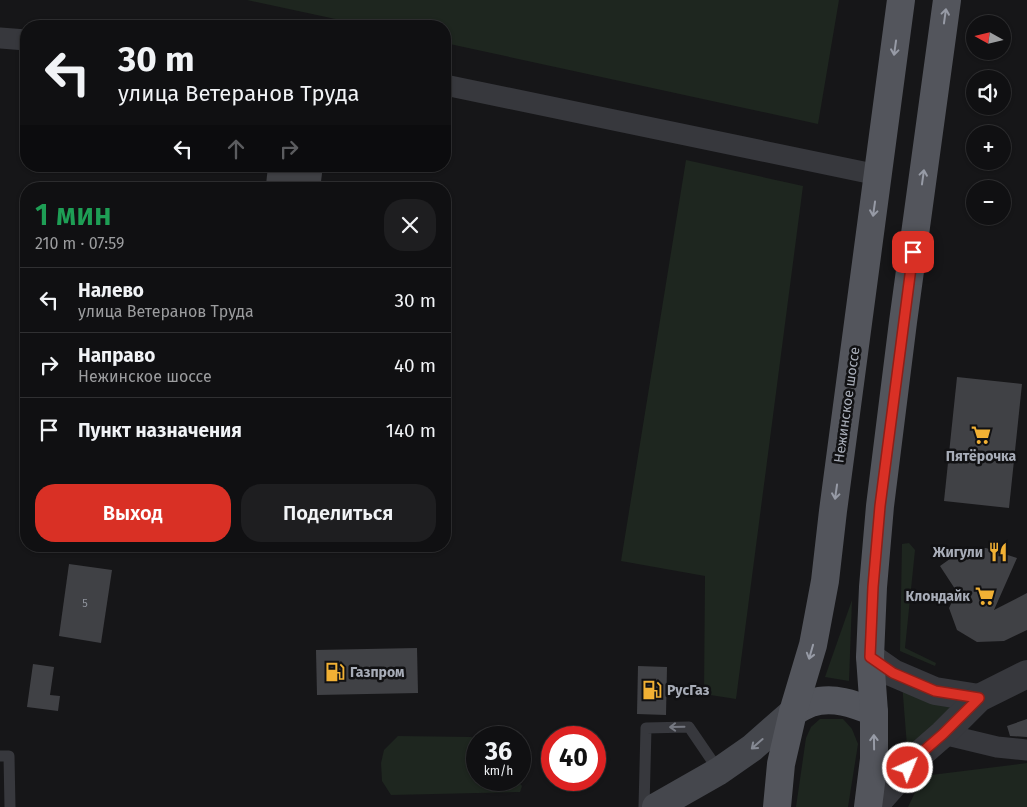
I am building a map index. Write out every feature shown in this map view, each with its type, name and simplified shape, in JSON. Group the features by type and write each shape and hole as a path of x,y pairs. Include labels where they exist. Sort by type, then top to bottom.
{"main road":[{"name":"Нежинское шоссе","path":"777,807 781,764 793,712 813,646 825,581 901,0"},
{"path":"868,807 874,759 874,712 870,657 873,587 880,506 947,0"},
{"path":"656,807 719,772 752,748 793,712 812,703 832,701 853,703 874,712"}],"street":[{"path":"0,38 20,40"},
{"path":"451,86 878,175"},
{"path":"870,657 893,673 935,691 979,698"},
{"path":"873,807 920,754 979,698 1027,674"},
{"path":"943,734 997,747 1027,750"}],"lane":[{"path":"644,807 646,728 690,727 719,772"},
{"path":"0,756 8,756 10,807"}],"shaded area":[{"path":"247,0 839,0 818,124 451,44 451,20 340,20"},
{"path":"686,160 803,186 736,699 704,694 705,576 621,561"},
{"path":"909,543 915,550 905,648 936,663 935,666 900,651 902,544"},
{"path":"852,600 849,681 825,677"},
{"path":"902,683 960,707 907,746"},
{"path":"820,719 843,719 852,729 858,744 848,807 796,807 806,738 811,727"},
{"path":"398,736 466,737 466,791 520,791 391,795 382,781 381,763 384,750"},
{"path":"1027,763 1027,807 908,807 923,776"}],"building":[{"path":"267,172 322,172 321,182 266,182"},
{"path":"957,377 1022,384 1009,508 944,501"},
{"name":"Клондайк","path":"986,548 1017,558 994,610 1027,593 1027,630 1004,641 977,642 957,630 949,608 957,592 940,566 961,551"},
{"path":"69,564 112,570 101,643 59,636"},
{"path":"417,648 418,693 317,695 316,650"},
{"path":"33,664 54,667 50,695 60,696 58,711 27,707"},
{"name":"РусГаз","path":"638,666 667,667 666,715 637,714"},
{"path":"1027,719 1027,737 1010,736 1007,726"}],"place":[{"name":"Пятёрочка","path":"981,435"},
{"name":"Жигули","path":"998,552"},
{"name":"Клондайк","path":"985,596"},
{"name":"Газпром","path":"335,672"},
{"name":"РусГаз","path":"652,690"}],"route":[{"path":"908,768 920,754 979,698 935,691 893,673 870,657 873,587 880,506 913,252"}]}
